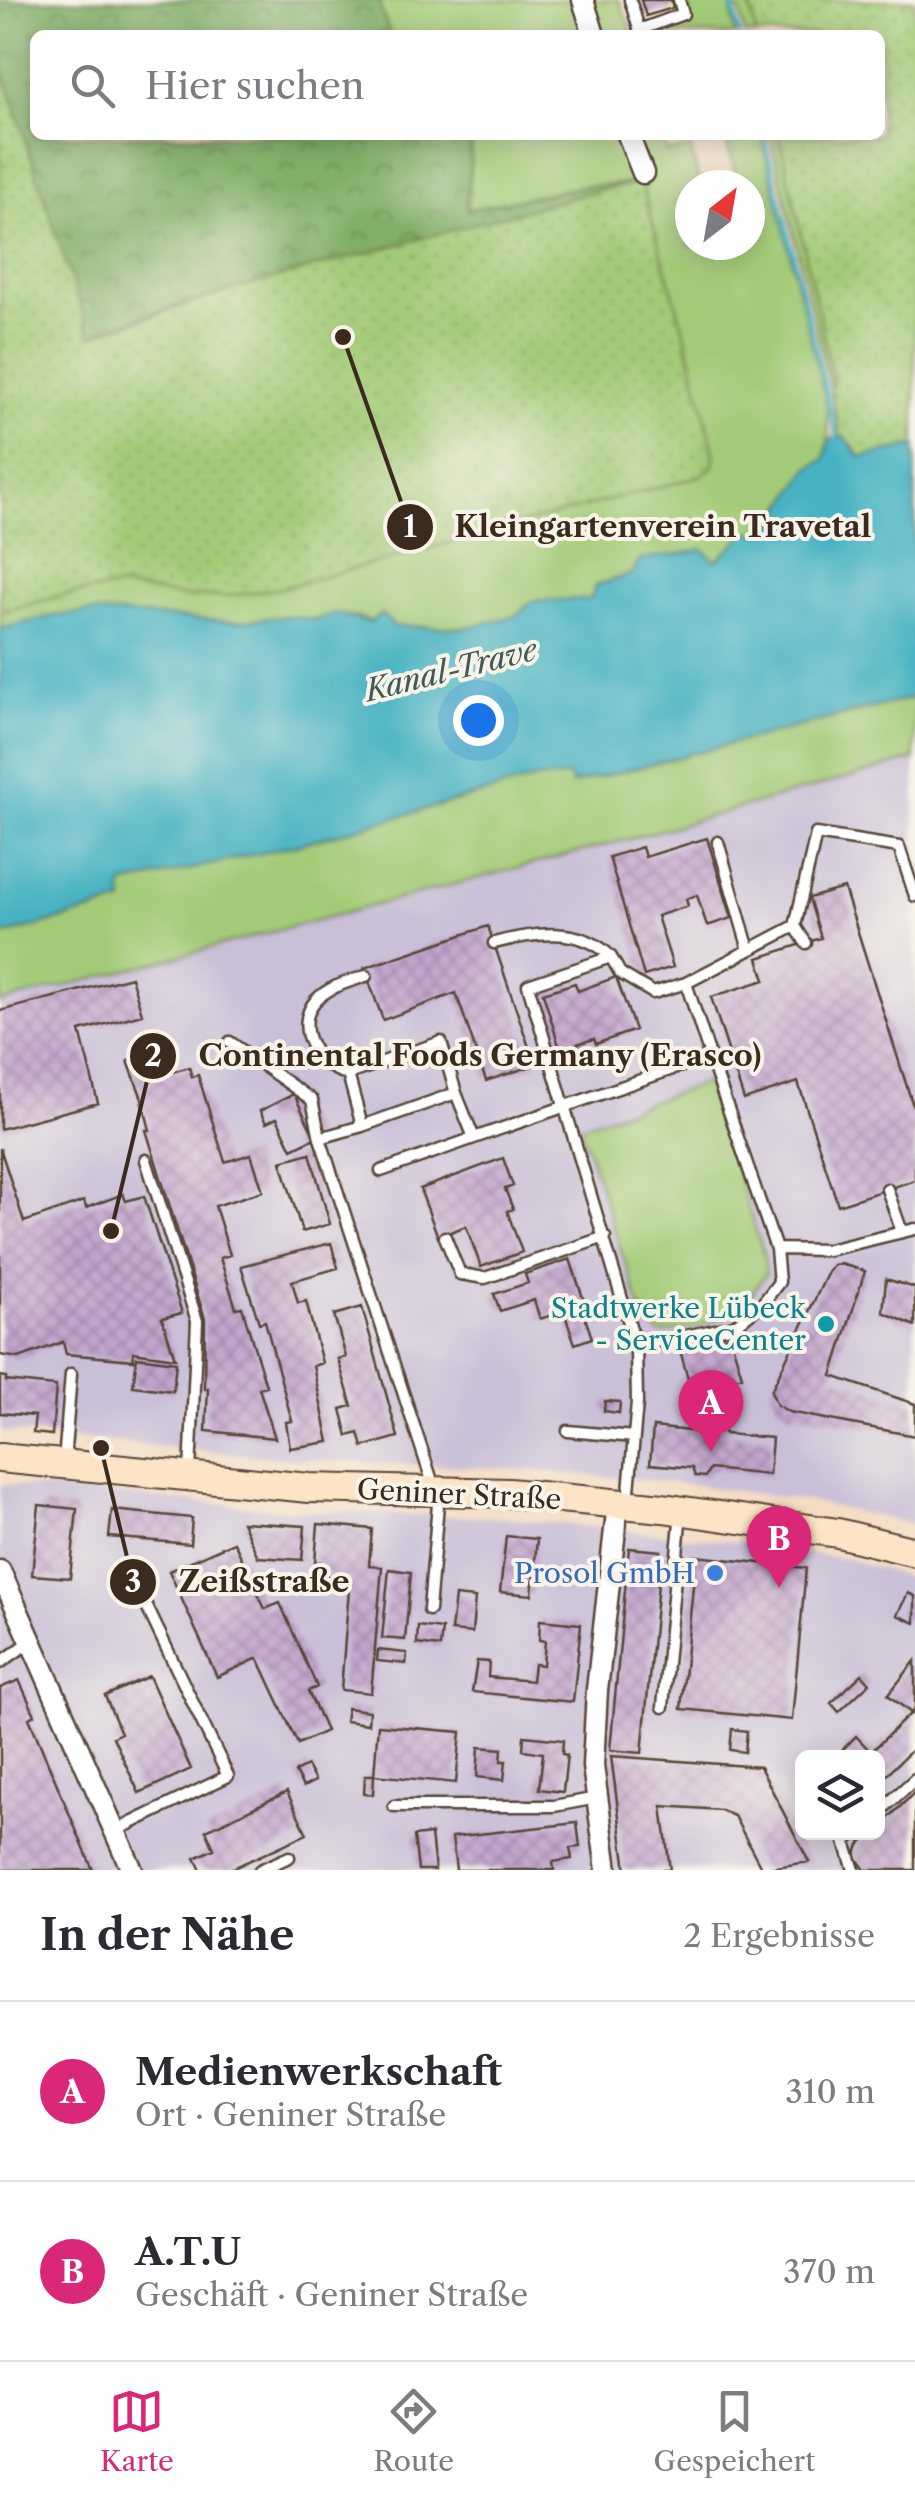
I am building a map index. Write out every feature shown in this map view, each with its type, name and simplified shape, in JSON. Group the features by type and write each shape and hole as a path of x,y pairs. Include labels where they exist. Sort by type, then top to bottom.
{"main road":[{"name":"Geniner Straße","path":"0,1458 310,1488 508,1493 623,1504 838,1532 915,1552"}],"street":[{"path":"584,0 593,30"},
{"path":"630,140 643,173"},
{"path":"607,1870 592,1766 597,1690 623,1504"},
{"path":"0,1572 7,1602 31,1641 132,1870"}],"lane":[{"path":"630,0 639,30"},
{"path":"645,30 683,14 680,0"},
{"path":"806,942 796,926 816,834 899,848 915,896"},
{"path":"718,842 748,950"},
{"path":"494,944 527,935 582,938 602,946 620,973 653,993 686,983 796,926"},
{"path":"612,957 528,985 636,1346 634,1437 623,1504"},
{"path":"366,976 330,988 312,1004 306,1026 315,1054 335,1072 348,1074 441,1042 474,1138"},
{"path":"636,1346 734,1326 763,1303 778,1282 776,1249 686,983"},
{"path":"230,1042 312,1100 320,1138 437,1491 429,1610"},
{"path":"382,1171 710,1056"},
{"path":"348,1074 362,1126"},
{"path":"320,1138 456,1093"},
{"path":"146,1160 196,1320 190,1474"},
{"path":"887,1189 902,1232"},
{"path":"776,1249 828,1250 915,1229"},
{"path":"444,1237 460,1274 485,1278 604,1237"},
{"path":"64,1464 71,1374"},
{"path":"568,1431 634,1437"},
{"path":"663,1706 681,1510"},
{"path":"115,1830 228,1776 146,1605"},
{"path":"0,1663 31,1641"},
{"path":"885,1807 915,1779"},
{"path":"394,1806 554,1806 597,1798"},
{"path":"847,1840 854,1870"},
{"path":"260,1870 290,1857"}],"shaded area":[{"path":"915,759 915,1525 813,1502 687,1484 516,1469 289,1459 0,1431 0,1003 633,838"},
{"path":"0,1484 285,1510 506,1518 750,1543 851,1560 915,1579 915,1870 0,1870"}],"green space":[{"path":"0,0 381,0 388,30 30,30 30,140 472,140 467,210 579,187 641,183 596,191 232,290 90,336 0,63"},
{"path":"381,0 619,0 632,30 388,30"},
{"path":"687,0 749,0 755,30 745,30 739,10 731,12 735,30 655,30 659,25 689,16"},
{"path":"749,0 915,0 915,446 860,457 846,438 841,438 830,386 834,384 780,140 885,140 885,30 755,30"},
{"path":"0,63 90,336 232,290 596,191 641,183 686,338 714,452 713,466 700,476 281,588 188,597 120,587 68,594 0,612"},
{"path":"472,140 663,140 667,152 691,148 696,170 675,170 675,260 765,260 765,170 734,170 726,140 762,140 827,407 829,440 825,459 809,468 766,533 748,533 716,561 702,549 595,586 592,599 533,601 516,616 464,628 394,626 335,613 316,620 288,616 236,622 53,616 0,629 0,612 68,594 120,587 188,597 230,596 281,588 700,476 714,452 641,183 579,187 467,210"},
{"path":"771,140 780,140 835,385 830,386"},
{"path":"915,697 915,759 633,838 0,1003 0,936 122,903 122,885 295,845 536,779 569,775 573,784"},
{"path":"707,1082 764,1255 766,1273 740,1311 694,1328 660,1334 645,1322 580,1126"}],"water":[{"name":"Kanal-Trave","path":"846,438 860,457 915,446 915,697 572,784 569,776 536,779 295,845 122,885 123,902 0,936 0,629 90,612 236,622 288,616 316,620 335,613 370,623 381,614 394,626 464,628 516,616 533,601 591,599 595,586 632,574 640,560 702,549 716,561 748,532 766,533 809,468 825,459 829,440"}],"building":[{"path":"641,0 671,0 673,8 646,16"},
{"path":"707,838 732,918 707,926 697,895 686,899 688,906 657,916 673,967 644,976 609,857 642,847 645,857"},
{"path":"844,888 915,1112 915,1180 838,1205 798,1082 744,1100 711,997 765,980 758,958 821,938 809,898"},
{"path":"488,926 535,1065 486,1081 456,993 383,1020 364,968"},
{"path":"131,977 142,1014 80,1031 98,1103 0,1129 0,1011"},
{"path":"616,977 635,1030 596,1044 594,1039 560,1049 543,993 575,983 578,991"},
{"path":"161,1051 169,1073 189,1067 192,1077 198,1075 225,1162 251,1154 263,1191 215,1206 230,1255 220,1258 236,1308 242,1307 266,1386 259,1388 275,1438 206,1431 205,1319 128,1061"},
{"path":"294,1094 315,1138 292,1149 277,1118 266,1123 260,1111"},
{"path":"0,1148 24,1222 84,1201 86,1208 123,1194 126,1201 144,1196 182,1313 162,1318 175,1358 133,1352 134,1360 66,1354 63,1342 19,1358 0,1355"},
{"path":"310,1153 330,1224 302,1232 281,1161"},
{"path":"503,1158 513,1186 505,1189 513,1209 507,1211 522,1252 481,1267 466,1226 438,1237 420,1189"},
{"path":"331,1243 338,1268 292,1281 298,1303 306,1301 322,1363 313,1366 329,1442 290,1448 286,1422 292,1421 265,1321 259,1323 241,1266"},
{"path":"570,1259 585,1304 540,1319 534,1300 500,1311 494,1294 528,1283 525,1274"},
{"name":"Stadtwerke Lübeck - ServiceCenter","path":"833,1265 865,1271 832,1376 915,1404 915,1436 789,1412 777,1405 771,1391 828,1272"},
{"name":"Stadtwerke Lübeck - ServiceCenter","path":"886,1279 915,1288 915,1326 883,1312"},
{"path":"362,1307 398,1437 363,1447 359,1433 348,1436 341,1409 352,1406 338,1359 346,1357 334,1315"},
{"path":"582,1309 592,1338 575,1344 565,1315"},
{"path":"730,1336 742,1376 691,1390 680,1350"},
{"path":"137,1357 176,1362 173,1391 133,1386"},
{"path":"0,1376 6,1377 6,1381 56,1386 52,1435 33,1433 35,1416 0,1413"},
{"path":"605,1401 620,1402 619,1413 604,1411"},
{"path":"713,1426 722,1427 725,1434 772,1438 769,1475 710,1469 705,1477 695,1476 692,1468 650,1464 653,1427 707,1433"},
{"path":"39,1505 77,1509 70,1578 32,1575"},
{"path":"112,1510 192,1518 190,1544 109,1537"},
{"path":"242,1522 305,1526 302,1560 258,1557"},
{"path":"318,1524 372,1529 369,1566 382,1567 371,1693 341,1690 349,1589 324,1572 321,1562 315,1562"},
{"path":"506,1536 537,1539 532,1595 500,1592"},
{"path":"234,1542 265,1609 280,1603 317,1687 308,1691 326,1731 298,1744 258,1658 217,1677 169,1571"},
{"path":"629,1548 661,1551 642,1753 610,1750"},
{"path":"696,1556 806,1568 792,1720 681,1709"},
{"path":"389,1569 411,1572 405,1640 382,1638"},
{"path":"908,1593 915,1596 915,1623 897,1615"},
{"path":"455,1596 475,1598 472,1633 451,1631"},
{"path":"540,1620 581,1624 573,1702 472,1692 477,1661 489,1662 488,1677 532,1681 534,1664 543,1665 545,1641 539,1640"},
{"path":"418,1626 442,1629 440,1647 417,1644"},
{"path":"378,1650 407,1653 406,1664 377,1661"},
{"path":"915,1661 915,1708 911,1713 888,1695"},
{"path":"862,1674 870,1683 839,1712 831,1703"},
{"path":"149,1676 191,1769 139,1793 113,1737 121,1733 105,1696"},
{"path":"19,1680 35,1715 29,1718 93,1870 0,1870 0,1688"},
{"path":"347,1708 369,1711 368,1724 345,1721"},
{"path":"911,1713 915,1717 915,1747 885,1776 885,1750 873,1750"},
{"path":"378,1725 461,1732 456,1783 374,1775"},
{"path":"732,1729 747,1731 745,1752 730,1750"},
{"path":"524,1736 563,1740 562,1754 567,1755 563,1792 539,1789 543,1753 523,1750"},
{"path":"856,1736 869,1750 842,1750"},
{"path":"479,1747 502,1749 501,1761 506,1761 504,1780 477,1777"},
{"path":"611,1756 760,1767 809,1862 762,1869 734,1816 721,1810 662,1806 670,1870 626,1870"},
{"path":"307,1766 315,1781 303,1787 295,1772"},
{"path":"365,1775 374,1775 373,1794 364,1794"},
{"path":"287,1792 307,1834 229,1870 201,1870 195,1858 214,1849 206,1830"},
{"path":"915,1792 915,1870 865,1870 855,1856 864,1840 885,1840 885,1821"},
{"path":"577,1823 580,1847 570,1848 572,1859 553,1862 554,1870 456,1870 452,1837"},
{"path":"431,1834 435,1870 418,1870 414,1836"}],"waterway":[{"path":"731,0 739,30"},
{"path":"765,140 837,437"}],"place":[{"name":"Kleingartenverein Travetal","path":"343,337"},
{"name":"Continental Foods Germany (Erasco)","path":"111,1231"},
{"name":"Stadtwerke Lübeck - ServiceCenter","path":"826,1324"},
{"name":"Zeißstraße","path":"101,1448"},
{"name":"Medienwerkschaft","path":"711,1452"},
{"name":"Prosol GmbH","path":"715,1573"},
{"name":"A.T.U","path":"779,1588"}]}
